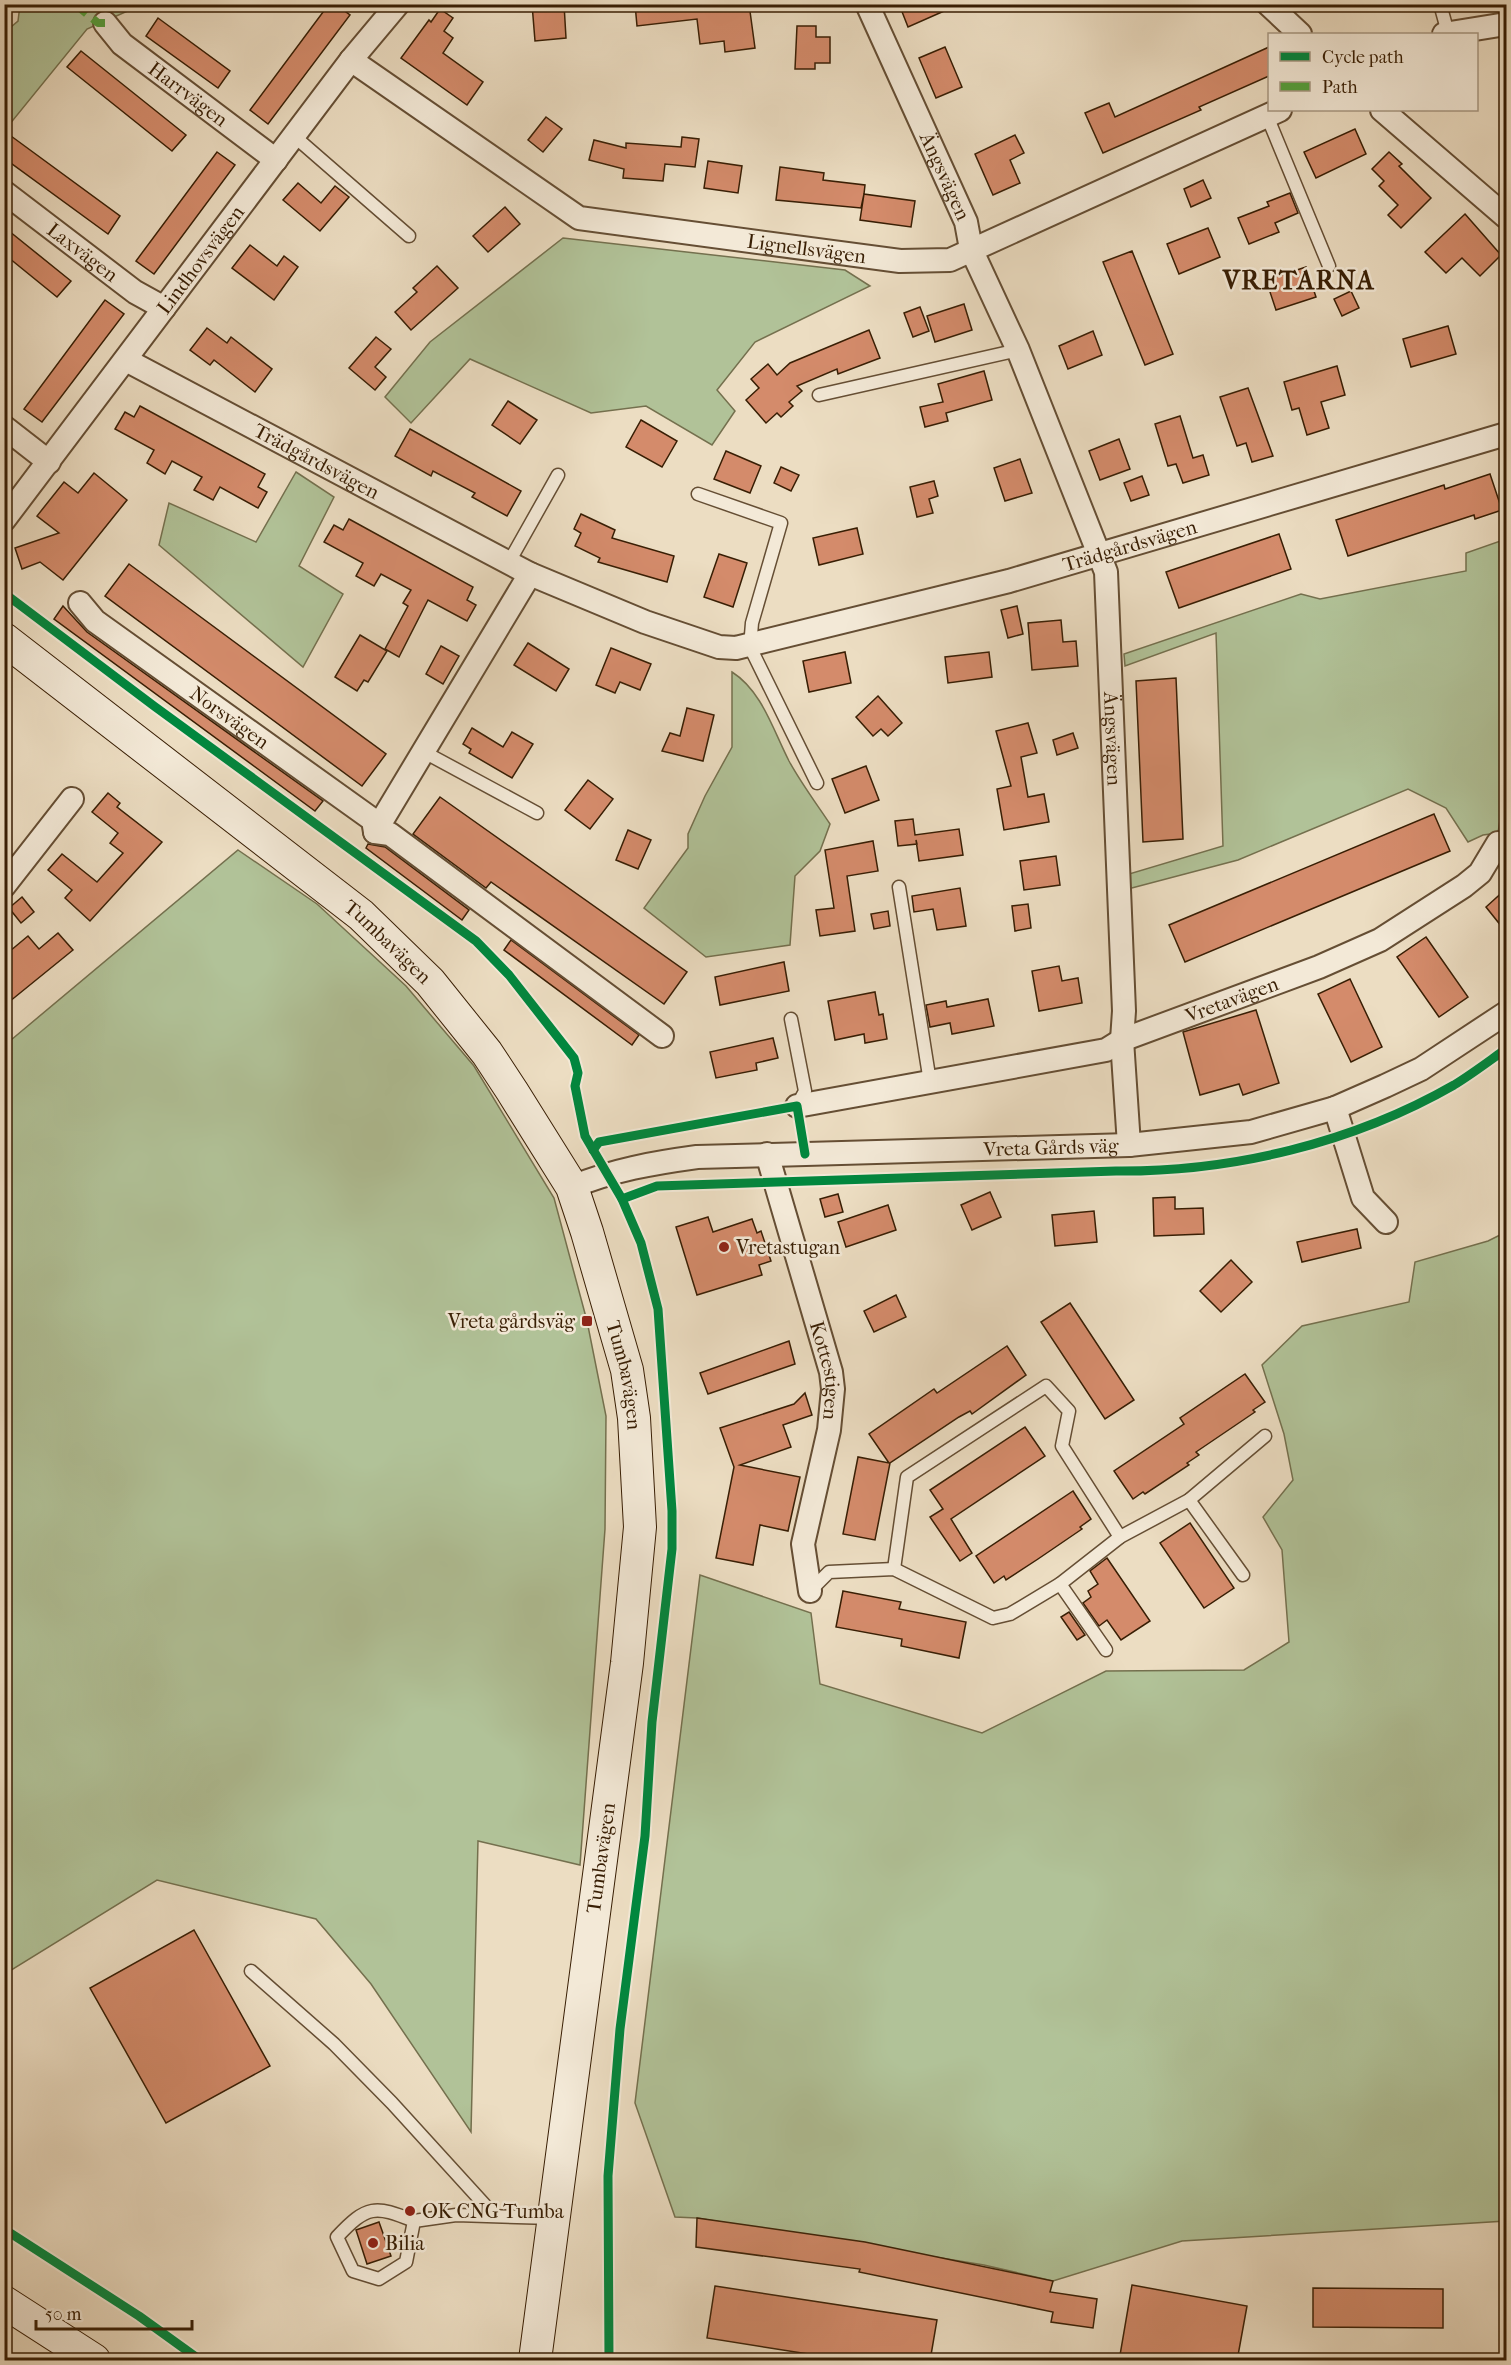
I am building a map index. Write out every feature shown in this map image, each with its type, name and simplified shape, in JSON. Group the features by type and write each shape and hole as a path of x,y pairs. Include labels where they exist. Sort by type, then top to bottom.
{"main road":[{"name":"Tumbavägen","path":"4,639 361,915 430,982 487,1053 572,1187 627,1370 634,1418 640,1527 627,1663 534,2361"},
{"path":"4,2302 94,2361"}],"street":[{"name":"Lindhovsvägen","path":"4,520 351,60 398,4"},
{"name":"Ängsvägen","path":"867,4 966,222 971,249 1018,350 1106,572 1124,1011 1122,1040 1129,1146"},
{"path":"1268,4 1299,33"},
{"name":"Harrvägen","path":"105,23 122,44 276,160"},
{"path":"1452,33 1506,24"},
{"name":"Lignellsvägen","path":"351,60 579,218 900,261 950,260 1274,113"},
{"path":"1383,111 1506,217"},
{"name":"Laxvägen","path":"4,192 135,292 164,308"},
{"name":"Trädgårdsvägen","path":"126,360 530,574 612,610 720,647 750,647 1101,555 1506,434"},
{"path":"4,426 49,462"},
{"path":"530,574 375,832 390,834 662,1036"},
{"name":"Norsvägen","path":"80,603 95,621 373,820 375,832"},
{"path":"4,886 72,799"},
{"name":"Vretavägen","path":"797,1106 1106,1050 1122,1040 1319,967 1380,940 1464,886 1480,873 1498,843"},
{"name":"Vreta Gårds väg","path":"572,1187 605,1173 646,1163 696,1157 1129,1146 1251,1132 1335,1108 1421,1069 1506,1013"},
{"path":"1335,1108 1363,1198 1386,1222"},
{"name":"Kottestigen","path":"767,1154 831,1372 833,1389 829,1430 803,1544 810,1591"}],"lane":[{"path":"1440,4 1446,33"},
{"path":"1274,113 1329,266"},
{"path":"294,136 409,236"},
{"path":"819,395 1018,350"},
{"path":"509,562 558,475"},
{"path":"698,494 781,523 752,623 750,647 817,783"},
{"path":"424,752 537,813"},
{"path":"899,887 930,1082"},
{"path":"791,1018 804,1091 797,1106"},
{"path":"894,1569 907,1477 1046,1386 1069,1412 1062,1446 1120,1537"},
{"path":"810,1591 829,1572 894,1569 993,1618 1010,1614 1060,1584 1120,1537 1189,1500 1265,1436"},
{"path":"1189,1500 1243,1575"},
{"path":"1060,1584 1106,1650"},
{"path":"251,1971 334,2044 392,2103 494,2216"},
{"path":"414,2221 406,2262 379,2279 353,2271 337,2237 357,2216 383,2209 414,2221 456,2215 553,2218"}],"green space":[{"path":"20,5 141,5 87,29 5,130 5,32 18,21"},
{"path":"563,238 845,270 870,286 755,342 717,390 735,411 712,445 646,406 591,413 470,359 411,423 385,397 430,342"},
{"path":"296,472 334,497 299,566 343,594 303,667 159,545 169,503 256,542"},
{"path":"1506,539 1506,806 1502,807 1498,833 1483,835 1468,842 1446,808 1408,789 1238,860 1128,889 1129,874 1223,846 1216,633 1125,666 1124,654 1301,594 1320,599 1466,571 1466,553"},
{"path":"732,672 759,700 789,761 830,824 820,851 795,876 790,945 706,957 644,908 688,848 688,834 705,796 732,747"},
{"path":"238,850 317,904 406,986 474,1066 554,1198 587,1321 606,1416 605,1529 580,1865 478,1841 471,2132 371,1984 316,1919 157,1880 5,1974 5,1045"},
{"path":"1506,1232 1506,2221 1182,2241 1053,2281 984,2265 697,2218 675,2217 635,2103 700,1575 811,1613 820,1684 982,1733 1106,1671 1244,1670 1289,1642 1282,1550 1263,1517 1293,1480 1284,1434 1262,1365 1302,1326 1409,1302 1415,1262 1488,1241"}],"building":[{"path":"329,4 335,4 350,15 268,124 250,110"},
{"path":"532,4 564,4 566,38 535,41"},
{"path":"635,4 749,4 755,48 725,52 724,41 700,44 697,19 637,26"},
{"path":"899,4 960,4 908,27"},
{"path":"440,9 453,18 444,31 453,38 443,53 483,82 467,105 401,58"},
{"path":"158,18 230,71 218,88 146,36"},
{"path":"797,26 816,26 816,37 830,37 830,63 815,63 815,69 795,69"},
{"path":"945,47 962,87 936,98 919,58"},
{"path":"1268,47 1268,76 1199,107 1201,110 1103,153 1085,113 1109,103 1115,117"},
{"path":"81,51 186,135 172,151 67,67"},
{"path":"546,117 562,129 543,152 528,140"},
{"path":"1355,129 1366,154 1316,178 1304,152"},
{"path":"1015,135 1024,153 1010,160 1020,183 993,195 975,154"},
{"path":"11,136 120,216 108,234 4,158 4,146"},
{"path":"682,137 699,139 695,167 665,164 663,181 623,178 624,169 589,160 594,140 626,148 626,143 681,147"},
{"path":"217,152 235,165 154,274 136,261"},
{"path":"1389,152 1402,164 1399,166 1431,198 1401,228 1388,215 1398,205 1379,186 1384,181 1372,169"},
{"path":"708,161 742,166 738,193 704,188"},
{"path":"780,167 824,173 823,180 865,185 861,208 776,200"},
{"path":"1203,180 1211,198 1191,207 1184,189"},
{"path":"298,183 321,203 335,186 349,197 320,231 283,200"},
{"path":"1290,193 1298,213 1275,223 1279,232 1249,244 1238,218 1269,206 1267,202"},
{"path":"864,194 915,201 911,227 860,220"},
{"path":"505,207 520,224 488,252 473,236"},
{"path":"1465,214 1501,255 1480,276 1462,258 1446,273 1425,252"},
{"path":"4,227 71,281 57,297 4,254"},
{"path":"1208,228 1220,257 1179,274 1167,244"},
{"path":"250,245 277,266 284,256 298,267 274,300 232,268"},
{"path":"1132,251 1173,354 1145,365 1103,262"},
{"path":"437,266 458,288 411,330 395,312 417,292 413,288"},
{"path":"1306,267 1316,297 1276,310 1266,280"},
{"path":"1351,291 1359,308 1342,316 1334,299"},
{"path":"105,300 124,314 42,422 24,409"},
{"path":"964,304 972,330 935,342 927,316"},
{"path":"920,307 929,331 913,337 904,313"},
{"path":"1448,326 1456,354 1411,367 1403,339"},
{"path":"207,328 227,343 231,337 272,369 255,392 214,360 210,365 190,350"},
{"path":"869,330 880,358 838,374 837,369 797,386 802,391 789,402 793,406 781,417 777,413 766,423 746,400 759,388 751,379 768,364 777,375 790,363"},
{"path":"1093,331 1102,355 1068,369 1059,346"},
{"path":"376,337 391,349 375,367 386,377 375,390 349,368"},
{"path":"1337,366 1345,395 1321,402 1329,428 1307,435 1299,408 1292,410 1284,382"},
{"path":"984,371 992,400 946,413 948,421 925,427 920,407 943,402 938,384"},
{"path":"1248,388 1273,456 1252,462 1246,443 1237,446 1220,397"},
{"path":"508,401 537,420 520,444 492,425"},
{"path":"140,406 265,474 258,487 267,492 258,508 220,487 213,500 194,490 202,477 172,461 165,474 147,463 154,450 115,429 125,412 134,417"},
{"path":"1180,416 1193,458 1203,455 1209,475 1183,483 1176,464 1168,466 1155,424"},
{"path":"641,420 677,441 662,467 626,447"},
{"path":"410,429 521,491 507,516 472,497 475,493 433,471 431,476 395,456"},
{"path":"1119,439 1130,469 1100,480 1089,451"},
{"path":"726,451 761,466 750,493 714,479"},
{"path":"1020,459 1032,493 1005,501 994,468"},
{"path":"781,467 799,475 791,491 774,483"},
{"path":"94,473 127,500 63,580 40,562 22,569 15,548 59,533 37,516 64,482 78,493"},
{"path":"1490,474 1502,510 1475,519 1474,515 1348,556 1336,520 1444,485 1445,489"},
{"path":"1142,476 1149,495 1131,501 1124,483"},
{"path":"934,481 938,496 929,499 933,513 917,517 910,487"},
{"path":"581,514 615,530 612,538 674,556 667,582 598,562 600,558 575,546 581,533 574,529"},
{"path":"349,519 473,587 467,600 476,605 467,621 428,600 399,657 385,649 408,606 403,603 411,590 381,574 374,586 356,576 363,563 324,542 334,525 343,530"},
{"path":"857,528 863,554 819,565 813,538"},
{"path":"1279,534 1291,569 1179,608 1166,572"},
{"path":"719,554 747,563 733,607 704,597"},
{"path":"129,564 386,754 362,786 105,596"},
{"path":"63,606 87,632 323,801 315,811 54,619"},
{"path":"1017,606 1023,634 1008,638 1001,610"},
{"path":"1061,620 1063,642 1076,641 1078,666 1032,670 1028,623"},
{"path":"360,635 387,651 368,682 364,680 357,691 335,677"},
{"path":"528,643 569,669 556,691 514,665"},
{"path":"441,646 459,656 443,684 426,674"},
{"path":"611,648 651,664 640,690 620,682 615,693 596,685"},
{"path":"845,652 851,683 809,692 803,661"},
{"path":"989,652 992,677 948,683 945,657"},
{"path":"1176,678 1183,839 1143,842 1136,681"},
{"path":"878,696 902,723 888,736 881,729 873,736 856,717"},
{"path":"687,708 714,715 703,761 662,751 670,733 680,736"},
{"path":"1028,723 1037,753 1021,757 1028,797 1044,794 1049,822 1004,830 997,789 1011,786 996,731"},
{"path":"472,728 503,747 512,732 533,744 512,778 469,753 471,749 463,744"},
{"path":"1073,733 1078,748 1057,755 1053,740"},
{"path":"866,766 879,800 845,813 832,779"},
{"path":"588,780 613,799 590,829 565,810"},
{"path":"108,793 120,803 117,807 162,842 90,921 65,898 72,890 48,870 62,854 97,882 123,853 110,843 118,833 92,812"},
{"path":"440,797 687,972 664,1004 491,882 486,888 413,834"},
{"path":"1434,814 1450,851 1185,962 1169,925"},
{"path":"913,819 915,835 959,829 963,855 919,861 917,844 898,846 895,821"},
{"path":"628,830 651,840 638,869 616,860"},
{"path":"873,841 878,871 847,876 855,931 820,936 816,910 834,908 825,850"},
{"path":"368,844 385,847 469,910 462,920 366,848"},
{"path":"1056,856 1060,885 1024,890 1020,861"},
{"path":"960,888 966,926 937,930 933,909 914,912 912,896"},
{"path":"1506,889 1506,932 1486,907"},
{"path":"22,897 34,912 21,923 9,908"},
{"path":"1028,904 1031,928 1015,931 1012,906"},
{"path":"888,911 890,926 874,929 871,914"},
{"path":"58,933 73,950 4,1006 4,956 28,936 39,949"},
{"path":"1426,937 1468,997 1439,1017 1397,957"},
{"path":"511,940 639,1035 632,1045 504,950"},
{"path":"784,962 789,991 720,1005 715,977"},
{"path":"1059,966 1062,981 1078,978 1082,1003 1039,1011 1032,971"},
{"path":"1350,979 1382,1047 1351,1062 1318,994"},
{"path":"875,992 879,1015 883,1014 887,1039 865,1043 864,1034 835,1040 828,1001"},
{"path":"988,999 994,1026 952,1034 950,1023 930,1027 926,1005 946,1001 947,1007"},
{"path":"1256,1010 1279,1083 1243,1095 1239,1084 1200,1095 1183,1032"},
{"path":"773,1038 778,1058 756,1063 757,1070 716,1078 710,1052"},
{"path":"990,1192 1001,1217 972,1230 961,1205"},
{"path":"838,1194 843,1212 825,1217 820,1199"},
{"path":"1175,1197 1175,1209 1203,1208 1204,1234 1154,1236 1153,1198"},
{"path":"888,1205 896,1230 846,1247 838,1222"},
{"path":"1094,1211 1097,1242 1055,1246 1052,1215"},
{"name":"Vretastugan","path":"708,1217 713,1232 752,1219 757,1233 761,1231 771,1261 759,1265 762,1275 697,1295 676,1227"},
{"path":"1357,1229 1361,1248 1302,1262 1297,1242"},
{"path":"1231,1260 1252,1282 1221,1312 1200,1291"},
{"path":"896,1295 906,1317 874,1332 864,1311"},
{"path":"1070,1303 1134,1400 1105,1419 1041,1322"},
{"path":"789,1341 795,1364 708,1394 700,1373"},
{"path":"1007,1346 1026,1375 972,1414 970,1411 959,1417 890,1463 875,1540 843,1534 858,1457 889,1463 869,1434 934,1389 937,1393"},
{"path":"1245,1374 1265,1402 1253,1410 1255,1412 1196,1452 1199,1455 1187,1463 1189,1465 1145,1494 1143,1492 1133,1499 1114,1471 1184,1424 1180,1418"},
{"path":"805,1393 812,1415 783,1425 791,1447 740,1465 800,1477 788,1531 760,1525 753,1565 716,1558 734,1467 720,1428 794,1404"},
{"path":"1025,1427 1045,1456 951,1519 972,1553 960,1561 930,1517 943,1509 930,1490"},
{"path":"1073,1491 1091,1519 1080,1527 1082,1529 1038,1559 1006,1580 1004,1576 994,1583 976,1556"},
{"path":"1190,1523 1234,1588 1204,1608 1160,1543"},
{"path":"1107,1558 1150,1621 1121,1640 1107,1620 1099,1626 1083,1603 1091,1597 1088,1591 1098,1584 1090,1571"},
{"path":"843,1591 901,1602 899,1609 966,1622 959,1658 901,1646 902,1639 836,1627"},
{"path":"1069,1612 1085,1635 1077,1640 1061,1617"},
{"path":"194,1930 270,2066 166,2123 90,1988"},
{"path":"697,2218 865,2242 1053,2281 1050,2292 1097,2299 1093,2328 1051,2322 1053,2312 859,2272 860,2269 696,2247"},
{"name":"Bilia","path":"379,2222 391,2256 367,2264 356,2230"},
{"path":"1132,2285 1247,2306 1237,2361 1119,2361"},
{"path":"715,2286 937,2320 930,2361 853,2361 707,2338"},
{"path":"1313,2288 1443,2289 1443,2328 1313,2327"}],"marked path":[{"path":"75,4 98,23 105,23"}],"cycle path":[{"path":"4,593 154,706 476,941 509,975 574,1058 578,1073 575,1086 585,1136 622,1199 641,1243 658,1309 672,1511 672,1549 652,1722 645,1836 620,2029 608,2176 609,2360"},
{"path":"622,1199 657,1186 1160,1170 1247,1160 1333,1138 1375,1123 1454,1085 1506,1049"},
{"path":"593,1150 599,1142 797,1106 805,1154"},
{"path":"4,2229 139,2316 200,2360"}],"place":[{"name":"Vretastugan","path":"724,1247"},
{"name":"Vreta gårdsväg","path":"587,1321"},
{"name":"OK CNG Tumba","path":"410,2211"},
{"name":"Bilia","path":"373,2243"}],"district":[{"name":"VRETARNA","path":"1299,280"}]}
